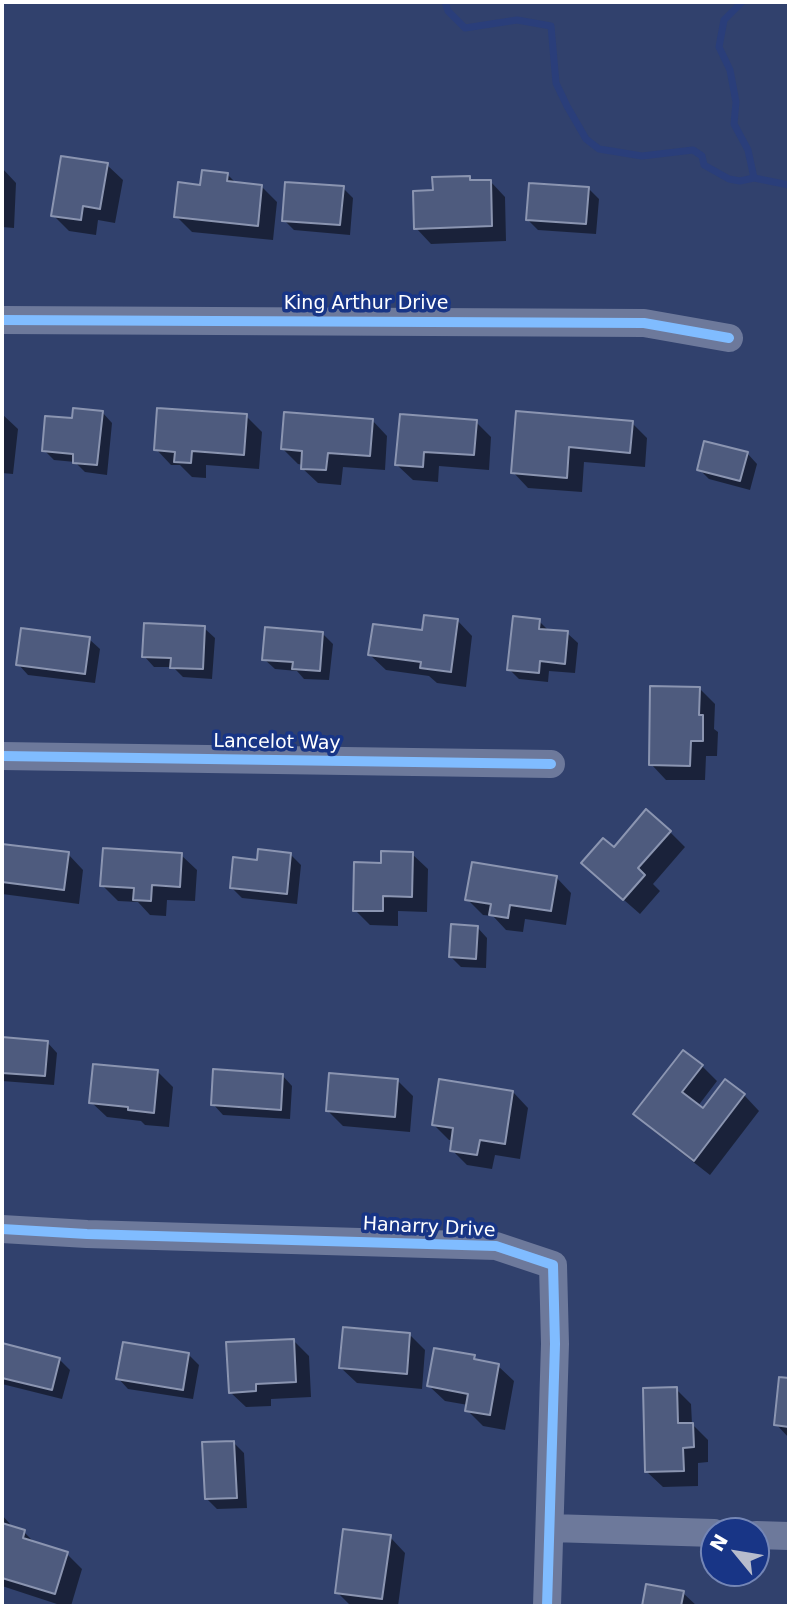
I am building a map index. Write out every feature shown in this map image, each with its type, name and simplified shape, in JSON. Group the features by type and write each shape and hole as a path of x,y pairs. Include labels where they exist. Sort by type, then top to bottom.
{"street":[{"name":"King Arthur Drive","path":"2,320 644,323 729,338"},
{"name":"Lancelot Way","path":"2,756 551,764"},
{"name":"Hanarry Drive","path":"2,1229 496,1246 553,1265 555,1344 547,1606"},
{"path":"551,1528 700,1533"},
{"path":"770,1535 789,1536"}],"building":[{"path":"61,156 108,163 100,209 83,206 81,220 51,216"},
{"path":"202,170 228,173 227,181 262,185 258,226 174,217 178,182 200,185"},
{"path":"470,176 470,180 491,180 492,226 414,229 413,191 433,190 432,177"},
{"path":"285,182 344,186 340,225 282,221"},
{"path":"529,183 589,187 586,224 526,220"},
{"path":"73,408 103,411 97,465 73,463 73,454 42,451 45,416 72,418"},
{"path":"157,408 247,414 244,455 192,451 191,463 174,462 175,452 154,450"},
{"path":"516,411 633,421 630,453 569,447 567,478 511,473"},
{"path":"284,412 373,419 370,456 328,453 326,470 301,469 302,451 281,449"},
{"path":"400,414 477,420 474,455 424,452 423,467 395,465"},
{"path":"704,441 748,452 740,481 697,470"},
{"path":"424,615 458,619 451,672 420,668 421,662 368,655 373,624 422,630"},
{"path":"513,616 540,619 539,629 568,631 565,664 540,661 539,673 507,670"},
{"path":"144,623 205,626 203,669 170,668 171,658 142,657"},
{"path":"265,627 323,632 320,671 292,669 293,662 262,660"},
{"path":"21,628 90,637 85,674 16,665"},
{"path":"650,686 700,687 699,715 703,715 703,741 691,741 690,766 649,765"},
{"path":"646,809 671,831 638,868 645,875 623,900 581,863 603,838 614,847"},
{"path":"2,844 69,852 64,890 2,882"},
{"path":"103,848 182,853 180,887 152,885 151,901 133,900 134,888 100,886"},
{"path":"258,849 291,853 287,894 230,888 233,857 257,860"},
{"path":"381,851 413,852 412,897 383,896 383,911 353,911 354,862 381,863"},
{"path":"472,862 557,876 551,911 510,905 508,918 489,915 491,904 465,900"},
{"path":"451,924 478,926 476,959 449,957"},
{"path":"2,1037 48,1041 45,1076 2,1073"},
{"path":"683,1050 703,1065 682,1092 703,1108 725,1079 745,1094 694,1161 633,1114"},
{"path":"93,1064 158,1070 154,1113 89,1103"},
{"path":"213,1069 283,1074 281,1110 211,1105"},
{"path":"329,1073 398,1079 395,1117 326,1111"},
{"path":"439,1079 513,1091 505,1144 480,1140 477,1155 450,1151 453,1128 432,1125"},
{"path":"343,1327 410,1333 407,1374 339,1368"},
{"path":"294,1339 296,1382 256,1384 256,1391 229,1393 226,1342"},
{"path":"123,1342 189,1353 183,1390 116,1379"},
{"path":"2,1343 60,1358 52,1390 2,1378"},
{"path":"434,1348 475,1355 474,1359 499,1364 490,1415 465,1411 468,1394 427,1386"},
{"path":"779,1377 789,1378 789,1427 774,1425"},
{"path":"677,1387 678,1423 693,1423 694,1447 683,1448 684,1471 645,1472 643,1388"},
{"path":"234,1441 237,1498 205,1499 202,1442"},
{"path":"2,1523 25,1530 23,1538 68,1552 55,1594 2,1578"},
{"path":"343,1529 391,1535 382,1599 335,1593"},
{"path":"646,1584 684,1591 681,1606 642,1606"}],"waterway":[{"path":"445,2 448,11 465,28 517,20 551,26 556,83 586,139 599,149 642,156 693,150 702,156 704,165 729,179 740,181 754,178 789,185"},
{"path":"742,2 724,20 719,47 730,70 736,102 734,124 748,150 754,178"}],"cycle path":[{"path":"2,320 644,323 729,338"},
{"path":"2,756 551,764"},
{"path":"2,1229 496,1246 553,1265 555,1344 547,1606"}]}
